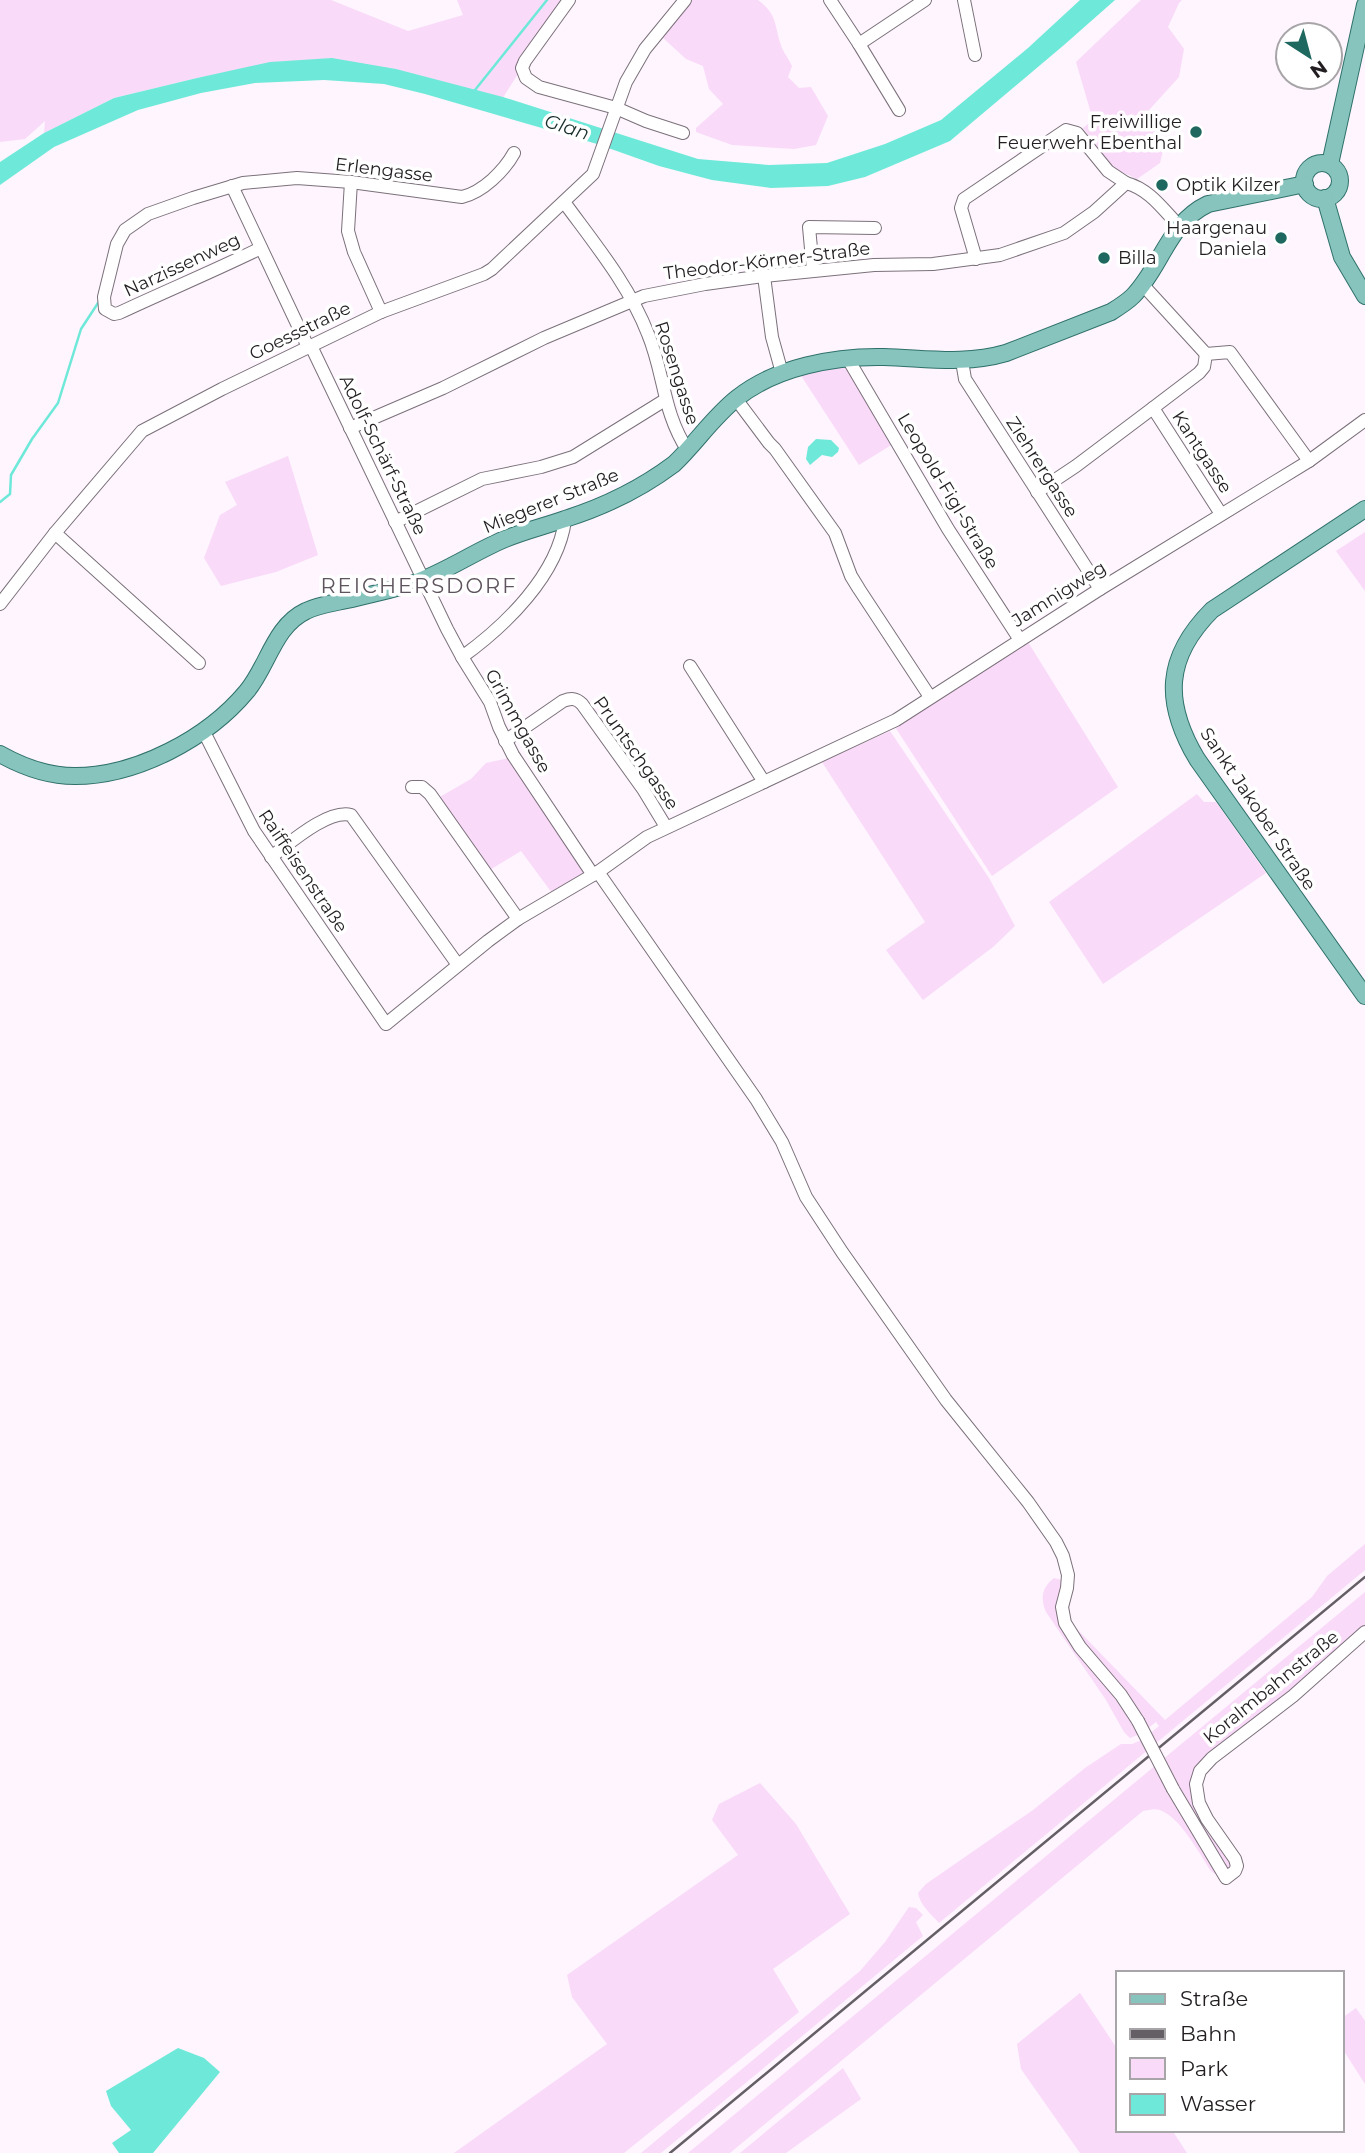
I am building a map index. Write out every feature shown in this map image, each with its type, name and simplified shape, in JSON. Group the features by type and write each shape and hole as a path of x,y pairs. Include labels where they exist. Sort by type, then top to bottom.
{"main road":[{"path":"1330,164 1365,5"},
{"path":"1315,164 1330,164 1339,175 1340,184 1336,192 1325,198 1312,195 1305,184 1308,169 1315,164"},
{"name":"Miegerer Straße","path":"0,754 24,767 41,771 62,775 91,775 145,762 164,754 203,730 247,691 286,626 300,614 318,606 424,579 498,541 565,520 610,501 674,464 720,414 759,383 807,366 848,359 881,357 962,361 1006,353 1111,312 1133,296 1179,226 1190,214 1208,204 1305,184"},
{"path":"1325,198 1342,257 1365,296"},
{"name":"Sankt Jakober Straße","path":"1365,509 1212,610 1197,625 1184,645 1173,685 1178,718 1197,759 1365,996"}],"street":[{"path":"569,0 525,61 522,68 530,82 539,87 616,107 646,121 683,133"},
{"name":"Goessstraße","path":"0,604 55,533 142,431 381,312 488,272 589,178 598,164 626,82 645,49 685,0"},
{"path":"830,0 899,110"},
{"path":"859,44 925,0"},
{"path":"964,0 975,55"},
{"path":"976,259 961,208 964,199 1066,130 1077,133 1108,171 1150,194 1179,226"},
{"name":"Erlengasse","path":"119,313 109,312 103,303 117,244 125,230 148,214 232,186 254,181 288,179 351,182 462,197 486,184 505,167 514,153"},
{"path":"351,182 347,223 350,239 381,312"},
{"name":"Theodor-Körner-Straße","path":"350,428 443,388 544,338 644,296 705,284 813,270 933,264 1000,255 1064,233 1094,212 1126,183"},
{"name":"Adolf-Schärf-Straße","path":"232,186 424,579"},
{"name":"Rosengasse","path":"564,202 632,300 650,338 672,424 688,451"},
{"path":"813,270 809,227 874,228"},
{"name":"Narzissenweg","path":"119,313 261,248"},
{"path":"764,276 772,337 782,373"},
{"path":"1142,284 1206,354 1230,352 1309,461"},
{"name":"Kantgasse","path":"1037,492 1076,466 1199,373 1204,367 1206,354"},
{"name":"Leopold-Figl-Straße","path":"848,359 948,529 1020,640"},
{"name":"Ziehrergasse","path":"962,361 965,379 1100,589"},
{"path":"736,399 835,533 851,576 930,697"},
{"path":"396,522 482,479 541,467 573,457 666,400"},
{"name":"Kantgasse","path":"1153,408 1221,514"},
{"name":"Jamnigweg","path":"386,1024 518,919 595,873 647,837 885,727 1100,589 1309,461 1365,420"},
{"path":"462,657 498,629 540,580 553,557 565,520"},
{"path":"55,533 199,663"},
{"name":"Grimmgasse","path":"424,579 462,657 490,702 505,741 761,1107 782,1142 806,1197 842,1252 946,1400 1007,1475 1056,1542 1068,1575 1062,1607 1065,1623 1080,1647 1126,1702 1138,1721 1173,1789 1226,1878"},
{"path":"690,666 764,782"},
{"name":"Pruntschgasse","path":"505,741 563,701 577,699 666,827"},
{"name":"Raiffeisenstraße","path":"203,730 248,821 386,1024"},
{"path":"412,787 422,788 430,794 518,919"},
{"path":"271,856 319,823 342,814 351,815 458,965"},
{"name":"Koralmbahnstraße","path":"1226,1878 1236,1871 1237,1863 1202,1809 1196,1789 1200,1771 1212,1758 1293,1696 1365,1632"}],"green space":[{"path":"0,0 331,0 408,31 463,15 457,0 564,0 501,101 431,84 252,67 114,98 44,133 45,121 25,139 0,142"},
{"path":"692,0 758,0 764,5 774,21 782,48 792,66 788,77 799,88 811,87 828,116 816,145 794,149 732,145 696,132 696,128 723,104 709,89 703,66 686,59 662,37"},
{"path":"1141,0 1182,0 1168,27 1184,49 1179,77 1149,110 1165,142 1160,163 1137,179 1113,168 1083,128 1093,120 1076,62"},
{"path":"847,365 893,444 859,465 800,374"},
{"path":"288,456 318,555 276,572 221,586 204,558 220,515 237,505 225,482"},
{"path":"1365,532 1365,591 1336,551"},
{"path":"1028,642 1118,787 992,876 895,727"},
{"path":"890,731 989,878 1015,926 993,947 923,1000 886,950 925,922 822,762"},
{"path":"509,758 583,868 583,876 552,893 521,851 488,871 438,798 471,779 486,763"},
{"path":"1197,794 1204,802 1216,802 1266,873 1103,984 1049,902"},
{"path":"1365,1544 1365,1570 939,1923 926,1909 918,1893 926,1884 1033,1810 1085,1768 1121,1744 1142,1740 1159,1726 1156,1722 1147,1729 1066,1622 1066,1550 1073,1570 1069,1608 1074,1626 1165,1720 1312,1597 1327,1576"},
{"path":"1054,1578 1062,1580 1060,1605 1140,1734 1130,1738 1124,1732 1106,1700 1046,1612 1043,1593"},
{"path":"1365,1592 1365,1629 1193,1780 1232,1864 1228,1870 1162,1760"},
{"path":"1156,1765 1218,1873 1211,1871 1189,1836 1175,1820 1160,1810 1143,1811 730,2153 688,2153"},
{"path":"760,1783 796,1824 850,1914 773,1969 799,2012 624,2153 454,2153 607,2044 572,1997 567,1975 738,1855 712,1820 719,1804"},
{"path":"909,1907 916,1908 923,1915 916,1922 923,1936 661,2153 641,2153 860,1971 885,1942"},
{"path":"1080,1993 1116,2047 1116,2132 1173,2132 1187,2153 1080,2153 1021,2069 1017,2044"},
{"path":"1356,2008 1365,2021 1365,2084 1344,2051 1344,2017"},
{"path":"843,2068 861,2099 786,2153 740,2153"}],"water":[{"name":"Glan","path":"1080,0 1115,0 950,141 865,177 828,186 771,188 712,180 425,94 384,84 324,80 255,83 201,93 138,110 54,147 0,185 0,162 44,133 114,98 270,62 332,58 396,69 503,97 698,159 769,165 827,163 885,144 941,120 1028,48"},
{"path":"816,439 831,440 839,448 832,457 822,455 810,465 806,459 808,447"},
{"path":"178,2048 204,2058 220,2072 153,2153 119,2153 112,2143 131,2130 111,2106 106,2091"}],"waterway":[{"path":"475,90 547,0"},
{"path":"0,502 10,494 11,475 58,403 81,329 100,300"}],"railway":[{"path":"670,2153 1365,1577"}],"place":[{"name":"Freiwillige Feuerwehr Ebenthal","path":"1196,132"},
{"name":"Optik Kilzer","path":"1162,185"},
{"name":"Haargenau Daniela","path":"1281,238"},
{"name":"Billa","path":"1104,258"}],"district":[{"name":"REICHERSDORF","path":"419,585"}]}
